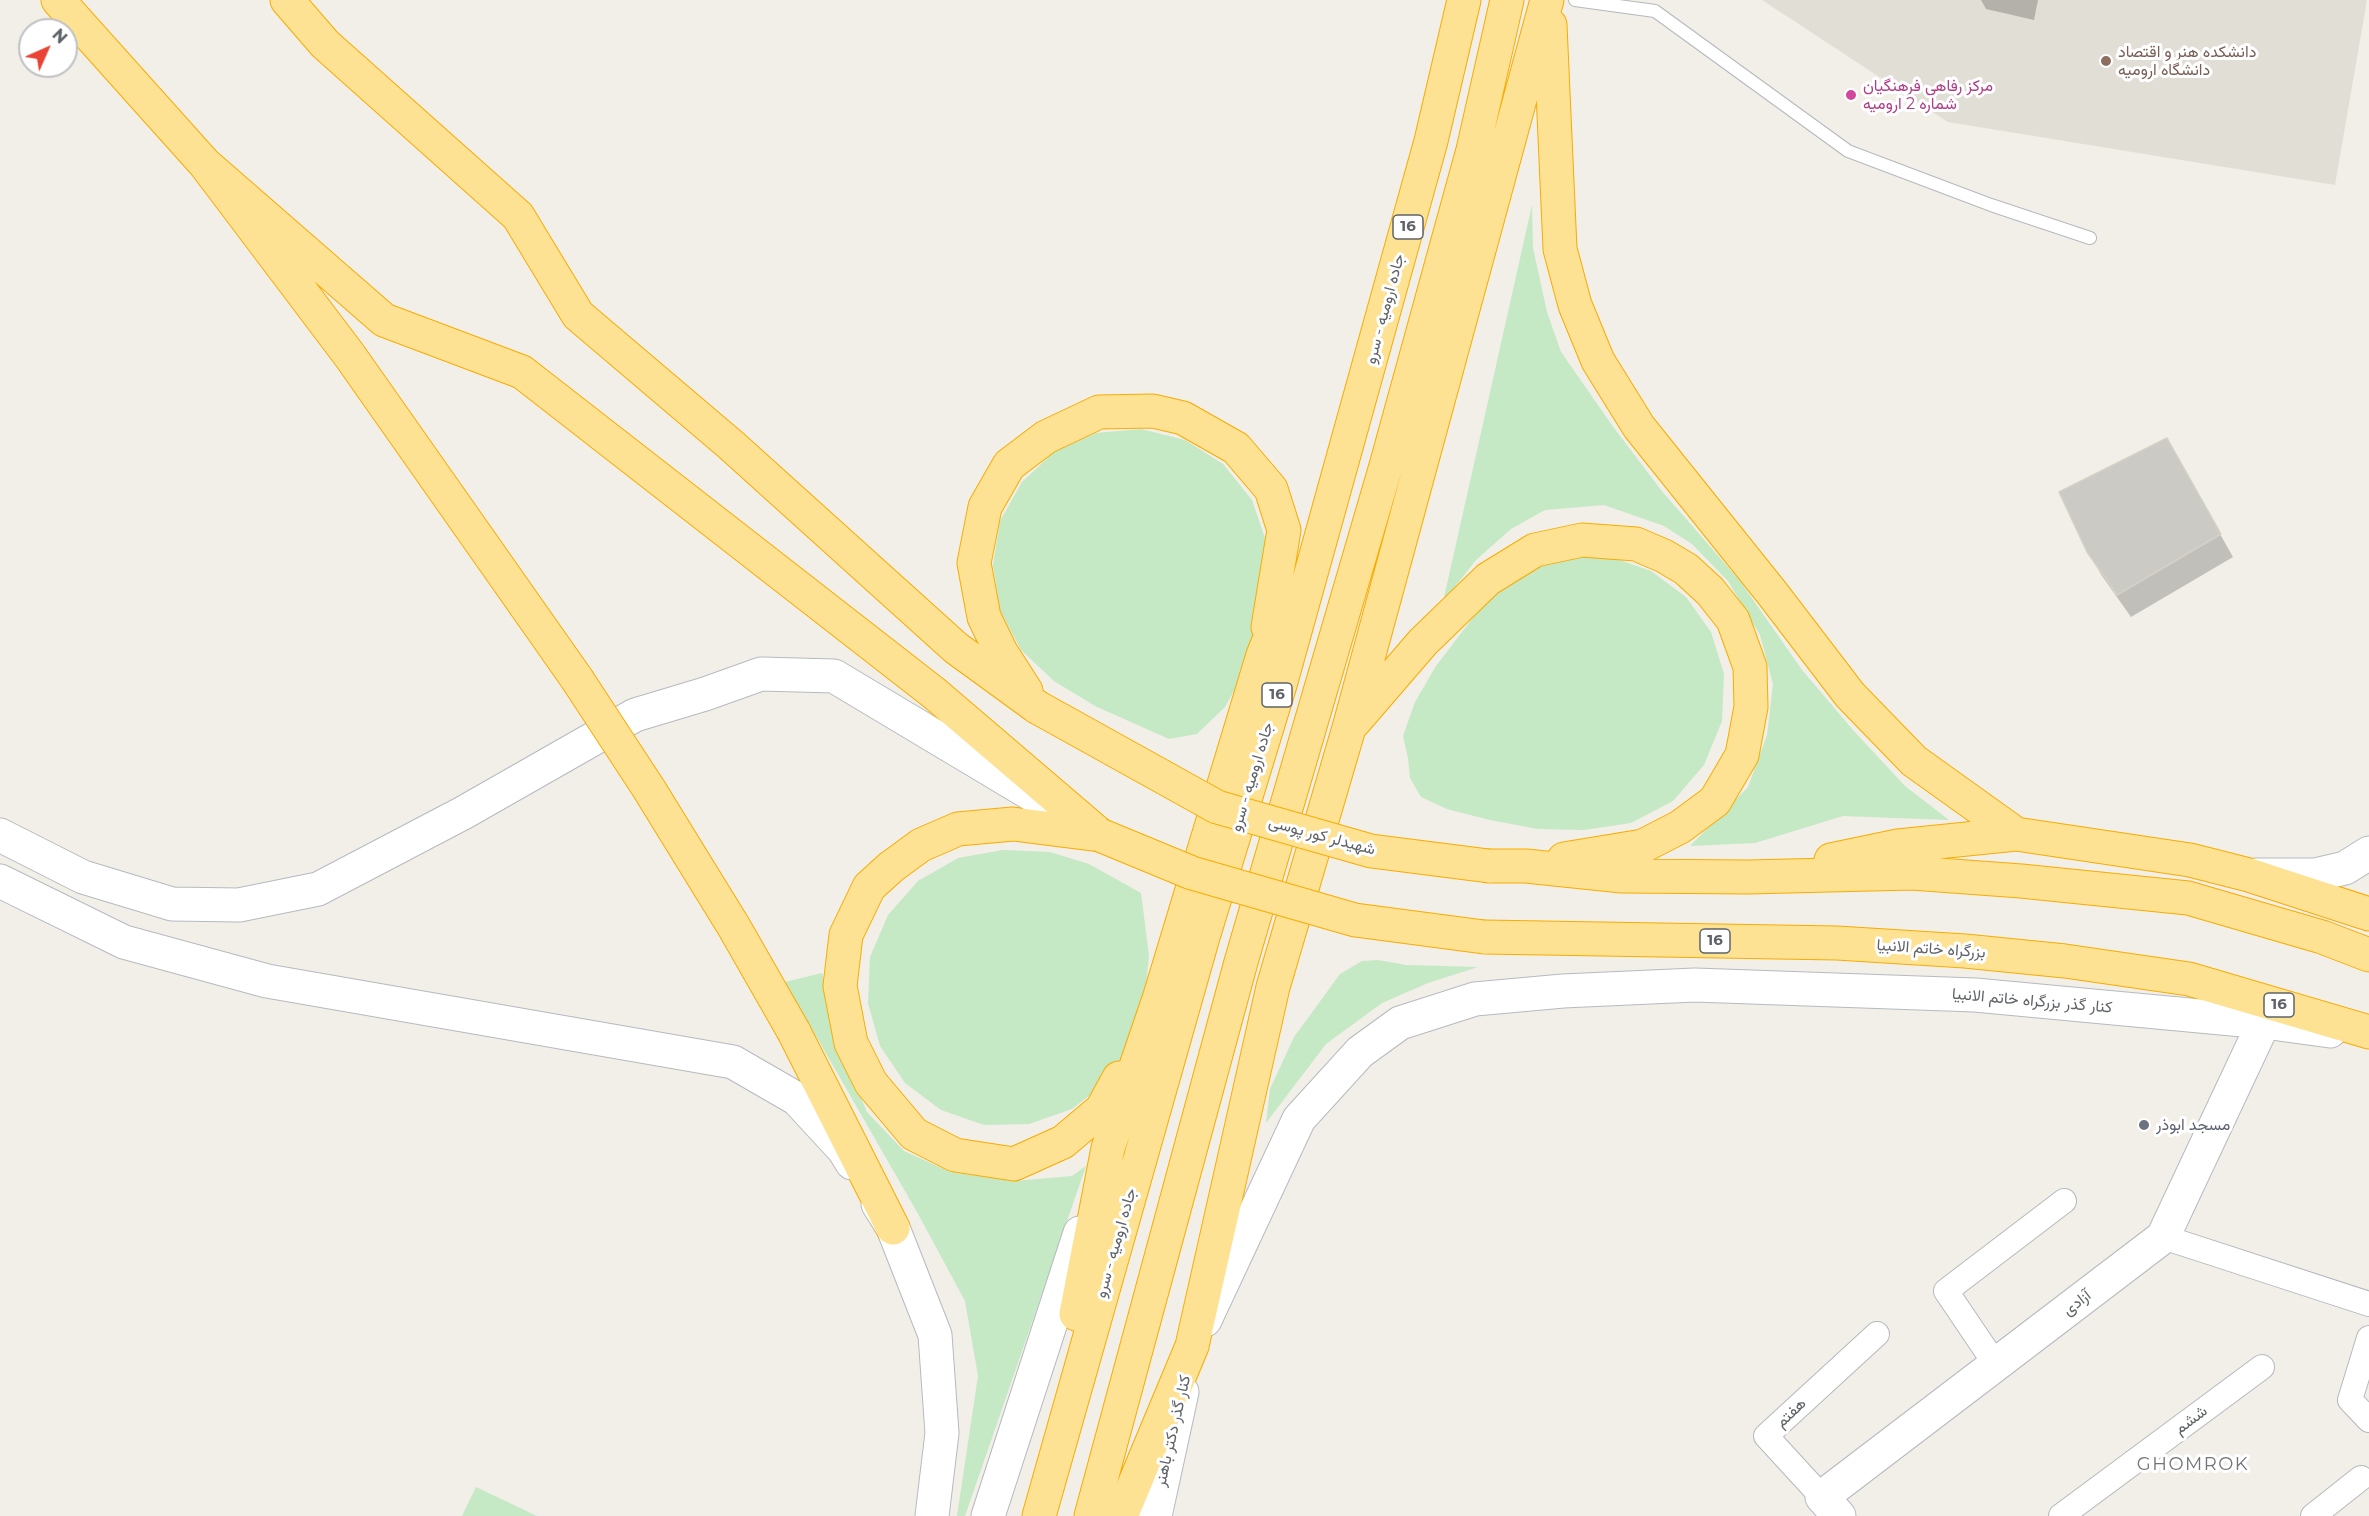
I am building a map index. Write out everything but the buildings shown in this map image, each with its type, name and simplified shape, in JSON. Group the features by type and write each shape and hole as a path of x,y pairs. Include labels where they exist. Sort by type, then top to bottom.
{"highway":[{"path":"58,0 205,164 350,356 577,679 662,809 734,927 794,1032 893,1228"},
{"name":"شهیدلر کور پوسی","path":"287,0 325,44 518,216 578,315 731,445 956,648 1037,707 1217,807 1371,851 1489,866 1526,866"},
{"name":"جاده ارومیه - سرو","path":"1038,1516 1203,937 1280,685 1431,141 1464,0"},
{"path":"1091,1516 1241,962 1386,466 1473,150 1507,0"},
{"path":"1121,1516 1192,1347 1273,987 1349,728 1548,0"},
{"path":"1548,0 1560,249 1575,305 1598,361 1639,427 1772,593 1850,695 1914,761 2016,834"},
{"path":"205,164 384,320 522,372 934,693 1100,835"},
{"path":"1037,707 1001,652 984,617 974,563 985,507 1009,465 1046,437 1099,412 1153,411 1183,418 1236,448 1270,489 1284,530 1263,655"},
{"path":"1038,1516 1108,1148 1159,999 1263,655 1345,452"},
{"path":"1349,728 1423,642 1488,579 1535,550 1582,540 1636,544 1686,569 1710,591 1733,620 1750,667 1751,707 1742,755 1714,801 1680,827 1643,846 1526,866"},
{"path":"1100,835 1012,824 958,829 921,845 891,867 869,887 846,935 840,986 851,1043 871,1083 914,1134 955,1155 1014,1164 1063,1142 1102,1110 1159,999"},
{"path":"1748,877 1898,846 2016,834 2190,860 2249,875 2369,914"},
{"name":"بزرگراه خاتم الانبیا","path":"1100,835 1192,873 1355,920 1484,937 1836,943 1965,951 2065,961 2189,979 2369,1034"},
{"path":"1526,866 1622,876 1748,877 1912,873 2021,881 2188,898 2322,937 2369,955"}],"main road":[{"path":"0,835 83,877 172,904 239,905 318,889 463,813 634,715 705,694 761,674 834,676 1100,835"},
{"path":"2249,875 2315,874 2345,868 2369,852"},
{"path":"0,881 123,942 267,981 733,1062 797,1099 844,1150 893,1228 935,1335 942,1433 932,1516"},
{"name":"کنار گذر بزرگراه خاتم الانبیا","path":"1192,1347 1299,1119 1360,1052 1400,1023 1475,999 1563,991 1695,985 1975,995 2369,1034"},
{"name":"آزادی","path":"1830,1507 1996,1365 2163,1237 2264,1022"},
{"path":"988,1516 1108,1148"},
{"name":"کنار گذر دکتر باهنر","path":"1155,1516 1192,1347"}],"street":[{"path":"1996,1365 1946,1291 2064,1201"},
{"path":"2163,1237 2369,1304"},
{"name":"هفتم","path":"1830,1507 1766,1436 1876,1334"},
{"path":"2369,1338 2350,1400 2369,1420"},
{"name":"ششم","path":"2061,1516 2262,1367"},
{"path":"2313,1516 2361,1478"}],"lane":[{"path":"1575,0 1655,11 1848,151 1991,205 2090,238"}],"shaded area":[{"name":"دانشکده هنر و اقتصاد دانشگاه ارومیه","path":"1762,0 2367,0 2335,185 1948,122"}],"green space":[{"path":"1532,205 1533,248 1547,312 1561,352 1661,490 1740,581 1802,670 1905,786 1949,820 1843,816 1755,843 1690,846 1748,787 1767,735 1773,684 1760,635 1728,581 1692,544 1664,526 1604,505 1545,510 1511,529 1476,560 1443,602"},
{"path":"1141,429 1185,440 1223,464 1252,500 1267,544 1267,590 1244,673 1225,707 1197,734 1169,739 1095,706 1054,681 1021,650 1000,610 993,565 1000,521 1022,482 1055,451 1096,433"},
{"path":"1567,556 1611,557 1651,571 1686,597 1711,632 1724,674 1722,721 1704,765 1673,801 1631,823 1584,830 1538,829 1490,820 1447,809 1421,797 1410,778 1403,736 1415,702 1436,666 1491,594 1526,569"},
{"path":"1003,850 1050,852 1089,864 1141,893 1149,956 1145,994 1131,1044 1107,1082 1072,1109 1029,1124 984,1125 941,1110 905,1083 880,1046 868,1003 870,957 888,915 918,881 958,858"},
{"path":"1378,960 1406,965 1478,967 1428,983 1382,1003 1326,1044 1266,1123 1270,1089 1294,1037 1340,974 1362,961"},
{"path":"822,973 839,1047 867,1112 904,1151 950,1172 1014,1181 1072,1176 1086,1166 965,1516 957,1516 978,1376 965,1301 917,1212 785,982"},
{"path":"476,1487 537,1516 462,1516"}],"place":[{"name":"دانشکده هنر و اقتصاد دانشگاه ارومیه","path":"2106,61"},
{"name":"مرکز رفاهی فرهنگیان شماره 2 ارومیه","path":"1851,95"},
{"name":"مسجد ابوذر","path":"2144,1125"}],"district":[{"name":"GHOMROK","path":"2193,1465"}]}
